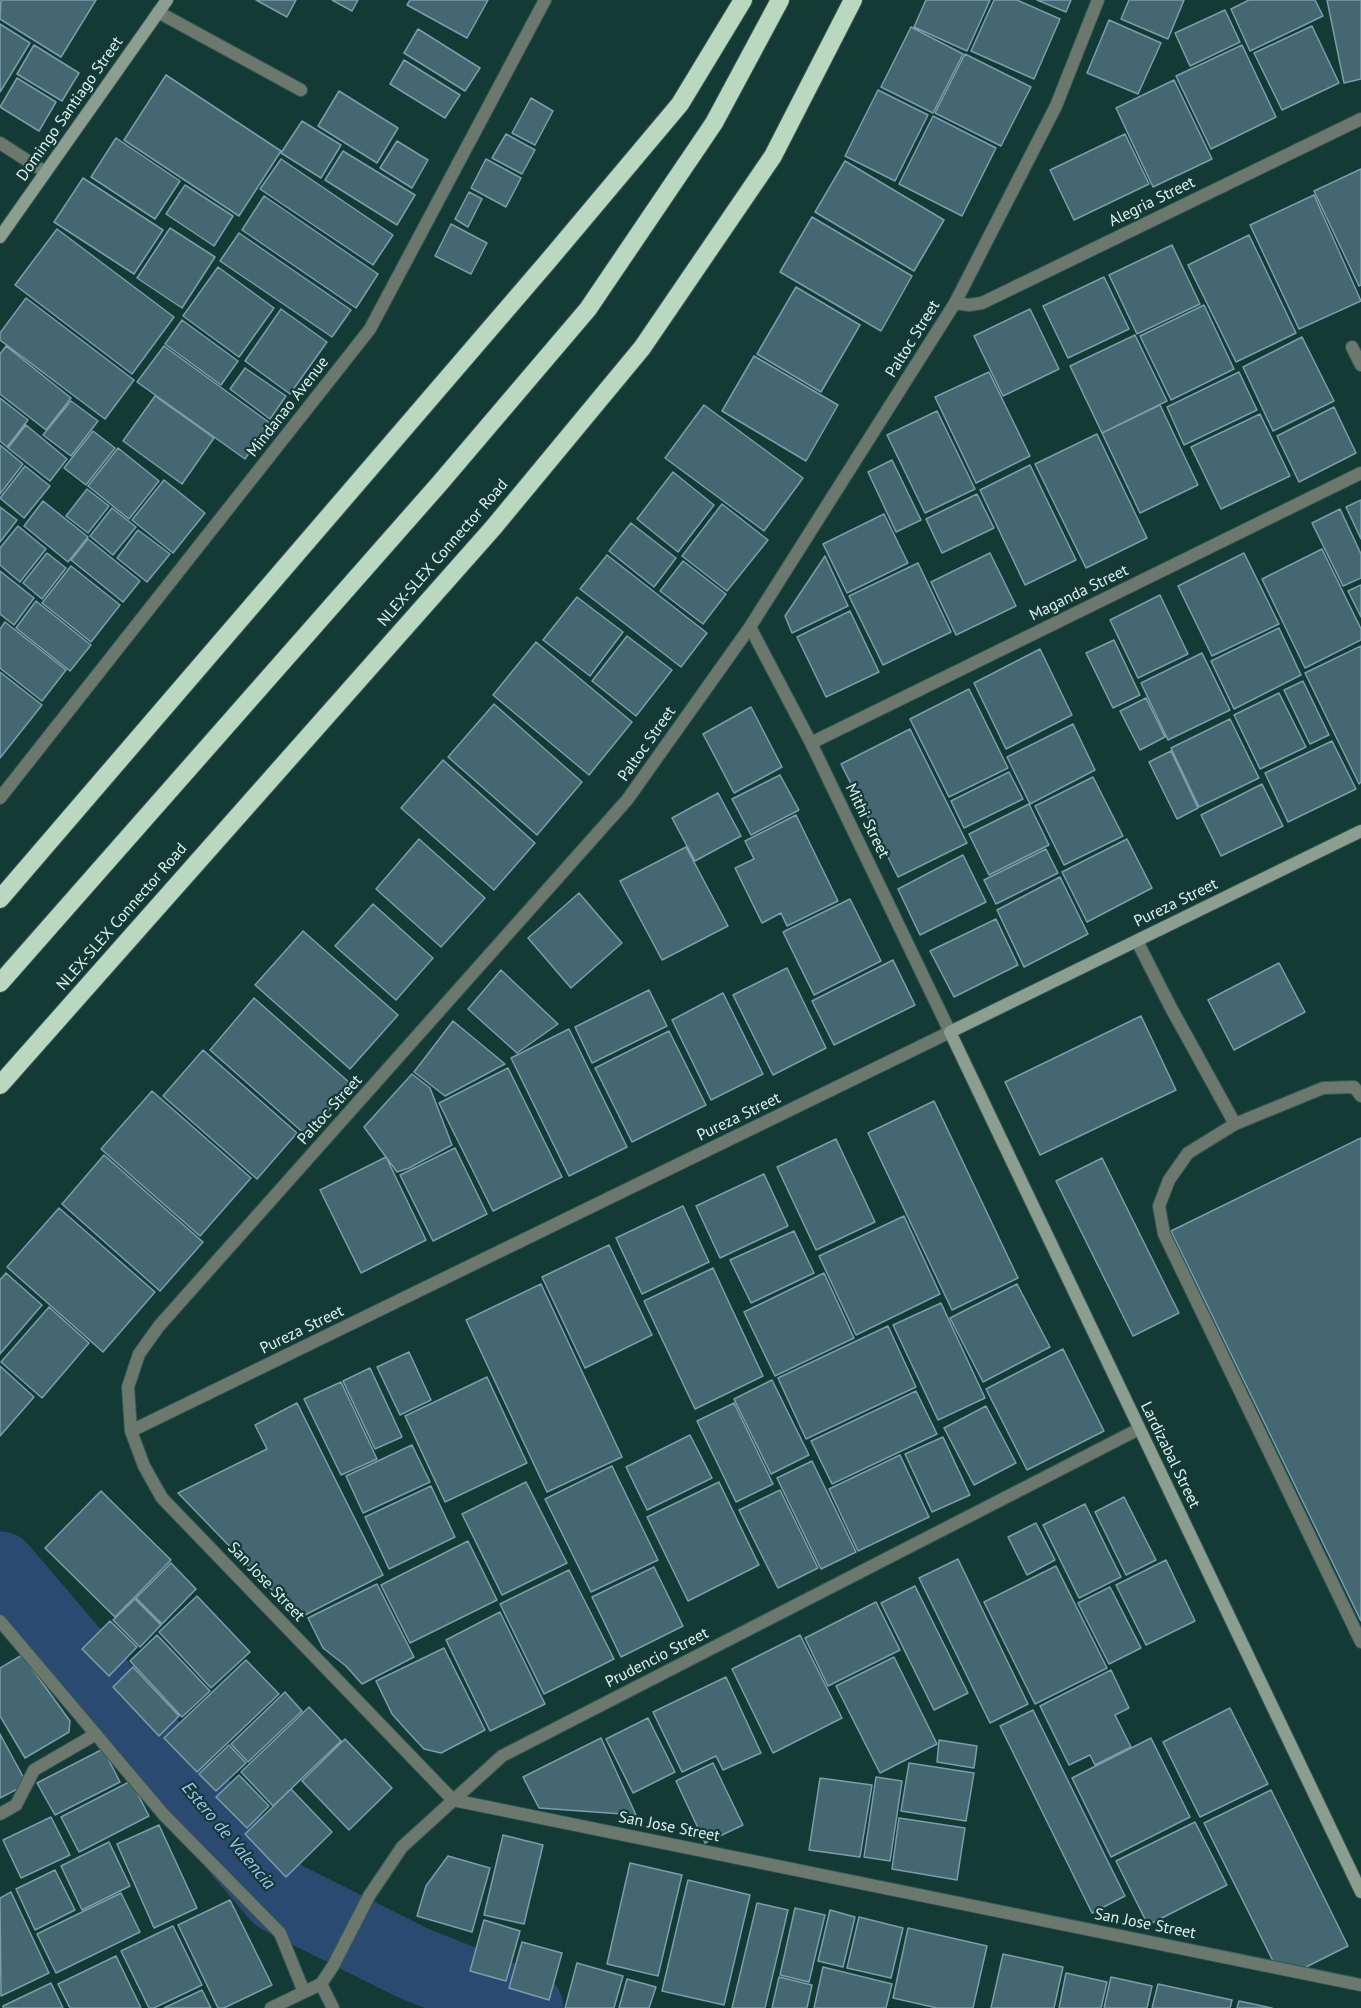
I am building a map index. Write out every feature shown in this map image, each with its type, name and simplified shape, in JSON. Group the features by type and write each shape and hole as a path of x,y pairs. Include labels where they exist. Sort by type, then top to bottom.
{"highway":[{"path":"0,899 549,260 680,104 743,0"},
{"path":"0,983 440,483 588,309 714,123 780,0"},
{"name":"NLEX-SLEX Connector Road","path":"0,1085 492,528 642,348 773,156 852,0"}],"street":[{"name":"Domingo Santiago Street","path":"0,237 167,0"},
{"name":"Mindanao Avenue","path":"0,798 370,329 545,0"},
{"name":"Paltoc Street","path":"131,1431 128,1387 139,1354 159,1326 627,800 750,627 955,303 1056,106 1098,0"},
{"path":"158,12 301,90"},
{"name":"Alegria Street","path":"955,303 969,305 982,303 1361,119"},
{"path":"0,143 45,172"},
{"path":"1352,347 1361,365"},
{"name":"Maganda Street","path":"811,743 1361,473"},
{"name":"Mithi Street","path":"750,627 811,743 950,1032"},
{"name":"Pureza Street","path":"131,1431 1361,831"},
{"path":"1137,941 1235,1124"},
{"name":"Lardizabal Street","path":"950,1032 1361,1892"},
{"path":"1361,1096 1354,1087 1323,1088 1235,1124 1188,1153 1169,1180 1158,1206 1164,1234 1361,1642"},
{"name":"Prudencio Street","path":"271,2008 321,1983 333,1966 369,1896 402,1847 502,1756 1139,1429"},
{"name":"San Jose Street","path":"131,1431 144,1466 162,1498 453,1800 1361,1984"},
{"path":"0,1621 164,1815 280,1933 304,1992"},
{"path":"0,1814 16,1805 34,1770 96,1734"},
{"path":"321,1983 333,2008"}],"building":[{"path":"1,0 96,0 61,57 0,19"},
{"path":"256,0 296,0 287,17"},
{"path":"332,0 358,0 352,11"},
{"path":"410,0 488,0 467,38 407,5"},
{"path":"926,0 990,0 967,51 914,27"},
{"path":"994,0 1017,0 1060,19 1034,79 971,51"},
{"path":"1037,0 1071,0 1066,12"},
{"path":"1129,0 1184,0 1168,39 1121,19"},
{"path":"1249,0 1315,0 1323,16 1250,51 1231,9"},
{"path":"1327,0 1361,0 1361,79 1344,83"},
{"path":"1225,10 1240,42 1190,66 1175,33"},
{"path":"1109,20 1161,43 1138,94 1087,73"},
{"path":"0,24 30,43 0,92"},
{"path":"1312,26 1339,83 1282,110 1254,53"},
{"path":"911,27 963,54 933,113 881,87"},
{"path":"418,29 480,68 465,91 404,53"},
{"path":"34,45 79,73 62,101 17,74"},
{"path":"1242,45 1276,117 1211,149 1176,76"},
{"path":"965,54 1031,87 1001,146 935,113"},
{"path":"404,60 460,95 445,118 390,84"},
{"path":"166,75 281,151 239,216 124,140"},
{"path":"17,78 56,102 39,131 0,107"},
{"path":"1174,80 1212,159 1153,187 1116,108"},
{"path":"878,90 928,115 895,181 845,156"},
{"path":"339,91 398,128 377,163 318,126"},
{"path":"531,98 553,111 535,145 512,133"},
{"path":"933,116 996,148 962,216 899,184"},
{"path":"302,121 341,145 321,178 281,153"},
{"path":"506,134 535,150 522,174 492,158"},
{"path":"1125,134 1149,184 1074,220 1050,170"},
{"path":"116,138 180,181 155,219 91,177"},
{"path":"397,141 428,160 412,188 380,168"},
{"path":"343,151 415,195 397,225 325,180"},
{"path":"281,159 393,235 373,265 260,189"},
{"path":"486,159 521,178 506,207 471,188"},
{"path":"845,161 944,220 914,271 815,212"},
{"path":"1361,169 1361,285 1359,286 1314,191"},
{"path":"83,178 163,230 134,274 54,222"},
{"path":"185,185 233,216 214,246 166,214"},
{"path":"469,192 482,199 468,227 455,219"},
{"path":"1314,195 1361,301 1299,329 1250,225"},
{"path":"264,196 378,274 356,308 242,230"},
{"path":"812,217 912,276 881,331 780,272"},
{"path":"451,224 487,243 471,274 435,256"},
{"path":"170,228 215,257 182,308 137,278"},
{"path":"57,229 174,317 132,374 15,285"},
{"path":"239,233 351,310 332,337 220,261"},
{"path":"1249,235 1296,333 1236,362 1188,265"},
{"path":"1172,245 1200,304 1137,334 1109,275"},
{"path":"218,267 274,308 239,357 183,316"},
{"path":"1104,277 1129,329 1068,358 1043,306"},
{"path":"796,287 860,325 821,392 757,354"},
{"path":"26,298 134,380 105,419 0,340 0,333"},
{"path":"1204,305 1234,369 1171,400 1140,336"},
{"path":"281,309 327,342 290,394 245,361"},
{"path":"1030,309 1059,369 1003,396 974,336"},
{"path":"182,320 238,361 221,385 165,344"},
{"path":"1135,335 1167,401 1102,433 1070,366"},
{"path":"1302,337 1334,401 1273,431 1243,367"},
{"path":"6,346 71,398 46,430 0,394 0,354"},
{"path":"164,346 270,423 245,459 137,382"},
{"path":"754,356 838,405 806,461 722,411"},
{"path":"245,368 286,396 270,419 230,389"},
{"path":"989,372 1030,456 976,483 935,397"},
{"path":"1239,372 1257,410 1184,445 1167,407"},
{"path":"155,396 214,438 182,484 123,441"},
{"path":"0,398 28,420 7,447 0,441"},
{"path":"71,401 98,421 71,456 43,435"},
{"path":"704,405 803,478 764,531 665,458"},
{"path":"1160,405 1198,485 1140,513 1102,433"},
{"path":"1334,407 1356,453 1299,482 1277,436"},
{"path":"937,411 975,489 925,513 887,435"},
{"path":"1260,414 1290,476 1221,509 1191,447"},
{"path":"26,425 67,459 50,481 8,448"},
{"path":"93,431 115,448 86,485 64,468"},
{"path":"1097,434 1147,538 1086,568 1035,464"},
{"path":"0,445 23,464 0,494"},
{"path":"118,448 159,481 129,519 88,486"},
{"path":"892,460 921,520 896,532 868,472"},
{"path":"1030,465 1076,560 1025,585 980,490"},
{"path":"25,466 50,486 24,518 0,498"},
{"path":"673,472 714,505 678,552 637,519"},
{"path":"164,480 205,513 173,553 132,520"},
{"path":"87,489 109,506 88,533 66,516"},
{"path":"977,494 994,528 942,553 926,519"},
{"path":"1361,500 1361,539 1346,507"},
{"path":"43,501 88,537 68,562 24,526"},
{"path":"722,504 768,540 727,591 682,556"},
{"path":"0,507 17,520 0,542"},
{"path":"112,508 136,527 113,555 90,536"},
{"path":"1340,509 1361,554 1361,578 1343,586 1312,523"},
{"path":"884,514 908,563 847,593 823,544"},
{"path":"631,523 676,558 654,587 609,551"},
{"path":"18,526 46,549 20,582 0,565 0,548"},
{"path":"138,530 170,554 147,582 117,558"},
{"path":"88,539 140,581 123,602 71,560"},
{"path":"1322,549 1361,629 1361,640 1305,668 1262,579"},
{"path":"47,553 66,568 42,599 23,583"},
{"path":"990,553 1016,606 956,635 931,582"},
{"path":"1244,553 1279,624 1212,656 1178,586"},
{"path":"607,555 707,633 681,667 580,589"},
{"path":"825,556 848,606 792,633 785,616"},
{"path":"683,561 726,594 703,624 660,591"},
{"path":"918,563 951,632 883,665 849,596"},
{"path":"71,566 120,605 91,642 42,603"},
{"path":"0,571 34,598 14,625 0,614"},
{"path":"1361,585 1361,617 1348,591"},
{"path":"1160,595 1188,654 1138,678 1110,620"},
{"path":"577,597 623,632 590,676 543,640"},
{"path":"36,601 91,645 70,671 16,628"},
{"path":"850,611 879,672 826,697 797,637"},
{"path":"5,622 66,670 42,701 0,668 0,629"},
{"path":"1279,628 1301,675 1234,709 1211,661"},
{"path":"627,636 672,670 636,716 592,681"},
{"path":"1114,640 1140,695 1113,708 1086,653"},
{"path":"536,642 632,722 589,775 493,695"},
{"path":"1361,646 1361,782 1359,784 1305,673"},
{"path":"1040,649 1072,715 1006,749 974,683"},
{"path":"1202,653 1230,710 1168,740 1141,683"},
{"path":"0,672 42,705 0,758"},
{"path":"1303,681 1329,735 1310,744 1284,690"},
{"path":"969,689 1008,768 949,797 910,719"},
{"path":"1279,693 1306,747 1260,769 1234,715"},
{"path":"1146,698 1165,737 1140,750 1120,711"},
{"path":"494,704 582,782 537,835 448,757"},
{"path":"751,707 782,767 734,793 703,734"},
{"path":"1230,719 1259,778 1199,807 1171,748"},
{"path":"1073,724 1095,770 1030,804 1007,757"},
{"path":"910,729 967,843 898,877 841,764"},
{"path":"1332,741 1356,789 1288,822 1265,773"},
{"path":"1171,751 1198,808 1177,819 1149,762"},
{"path":"443,760 535,843 494,890 401,808"},
{"path":"1009,772 1023,799 964,828 951,801"},
{"path":"780,775 799,810 751,835 732,799"},
{"path":"1093,777 1123,836 1064,865 1035,806"},
{"path":"1262,784 1283,826 1221,856 1201,815"},
{"path":"718,793 741,836 695,861 672,818"},
{"path":"1029,804 1049,845 989,875 969,834"},
{"path":"796,815 838,901 787,926 781,913 762,923 735,868 754,859 745,841"},
{"path":"419,839 485,898 441,947 376,889"},
{"path":"1127,839 1152,888 1087,922 1062,872"},
{"path":"686,847 728,926 662,960 620,881"},
{"path":"1046,849 1058,873 996,904 984,880"},
{"path":"963,855 986,902 920,935 898,889"},
{"path":"1060,877 1088,934 1024,967 997,910"},
{"path":"579,893 622,943 571,988 528,938"},
{"path":"850,899 881,961 814,995 783,932"},
{"path":"373,904 433,958 396,1000 335,946"},
{"path":"996,919 1018,965 954,997 930,951"},
{"path":"303,931 398,1015 350,1069 255,985"},
{"path":"893,960 915,1005 834,1045 812,1001"},
{"path":"1279,963 1305,1012 1234,1050 1208,1000"},
{"path":"787,968 826,1048 773,1075 733,995"},
{"path":"501,970 558,1024 517,1053 468,1009"},
{"path":"649,990 667,1026 592,1063 575,1027"},
{"path":"723,993 763,1074 711,1100 672,1020"},
{"path":"254,998 351,1084 307,1136 210,1050"},
{"path":"1141,1016 1176,1090 1040,1155 1005,1082"},
{"path":"453,1021 505,1064 445,1096 414,1072"},
{"path":"569,1029 627,1147 569,1176 511,1058"},
{"path":"669,1031 706,1105 632,1142 595,1068"},
{"path":"203,1050 297,1133 257,1179 163,1096"},
{"path":"508,1068 562,1177 493,1211 439,1103"},
{"path":"412,1074 430,1088 452,1145 397,1172 364,1127"},
{"path":"152,1091 251,1178 200,1236 101,1149"},
{"path":"934,1101 1018,1278 952,1310 868,1133"},
{"path":"1361,1138 1361,1621 1171,1231"},
{"path":"836,1139 875,1222 816,1250 777,1167"},
{"path":"455,1148 487,1214 433,1241 400,1175"},
{"path":"104,1155 203,1242 160,1291 62,1204"},
{"path":"386,1157 426,1240 361,1273 320,1190"},
{"path":"1102,1158 1179,1313 1133,1336 1056,1181"},
{"path":"764,1174 788,1226 720,1258 696,1206"},
{"path":"683,1206 709,1262 642,1294 616,1238"},
{"path":"59,1208 155,1292 103,1352 7,1267"},
{"path":"904,1216 940,1294 856,1335 819,1256"},
{"path":"794,1231 814,1273 751,1303 730,1260"},
{"path":"609,1245 652,1335 585,1368 542,1277"},
{"path":"713,1268 763,1376 695,1409 644,1301"},
{"path":"6,1273 42,1305 0,1354 0,1280"},
{"path":"824,1273 854,1338 775,1376 744,1312"},
{"path":"541,1284 622,1457 547,1492 466,1320"},
{"path":"1017,1284 1050,1347 983,1382 950,1318"},
{"path":"941,1303 985,1398 938,1420 893,1325"},
{"path":"49,1307 89,1343 42,1398 1,1362"},
{"path":"888,1326 916,1387 806,1439 778,1378"},
{"path":"1063,1349 1104,1431 1027,1470 986,1389"},
{"path":"409,1352 431,1400 400,1415 377,1367"},
{"path":"0,1366 34,1397 0,1436"},
{"path":"370,1368 402,1437 375,1449 343,1381"},
{"path":"487,1377 527,1463 445,1502 405,1416"},
{"path":"772,1380 809,1455 771,1474 734,1399"},
{"path":"341,1382 377,1459 341,1475 304,1399"},
{"path":"916,1391 937,1434 832,1484 811,1441"},
{"path":"297,1403 383,1575 299,1618 178,1493 267,1449 255,1425"},
{"path":"734,1403 773,1484 736,1502 697,1421"},
{"path":"986,1406 1016,1463 974,1485 944,1428"},
{"path":"690,1435 712,1478 647,1510 626,1467"},
{"path":"943,1437 970,1495 932,1512 905,1454"},
{"path":"412,1445 430,1482 363,1513 346,1476"},
{"path":"900,1455 929,1517 858,1551 829,1489"},
{"path":"812,1461 856,1552 821,1569 777,1478"},
{"path":"612,1466 658,1560 591,1592 545,1499"},
{"path":"526,1482 567,1563 502,1595 462,1514"},
{"path":"719,1482 759,1565 688,1601 647,1517"},
{"path":"431,1486 455,1537 389,1569 365,1517"},
{"path":"780,1490 818,1568 778,1588 739,1510"},
{"path":"101,1491 171,1560 115,1617 45,1548"},
{"path":"1124,1497 1156,1560 1126,1575 1095,1512"},
{"path":"1085,1504 1121,1577 1079,1598 1043,1525"},
{"path":"1036,1523 1055,1560 1027,1575 1008,1537"},
{"path":"468,1541 497,1600 410,1643 381,1585"},
{"path":"958,1559 1028,1704 990,1723 919,1578"},
{"path":"1166,1560 1195,1621 1146,1645 1116,1585"},
{"path":"171,1563 196,1589 162,1624 136,1598"},
{"path":"1056,1566 1107,1668 1035,1704 984,1602"},
{"path":"654,1567 683,1626 621,1657 592,1597"},
{"path":"569,1570 614,1659 544,1694 500,1604"},
{"path":"377,1584 414,1657 362,1684 346,1666 323,1648 308,1618"},
{"path":"915,1586 968,1693 934,1710 881,1603"},
{"path":"1110,1587 1141,1648 1109,1664 1078,1603"},
{"path":"197,1596 250,1652 211,1688 159,1632"},
{"path":"135,1599 161,1625 140,1647 113,1620"},
{"path":"876,1602 900,1650 828,1686 805,1638"},
{"path":"500,1612 545,1704 490,1731 446,1640"},
{"path":"110,1621 137,1647 109,1676 82,1649"},
{"path":"157,1635 210,1691 182,1717 130,1661"},
{"path":"800,1635 842,1718 773,1753 732,1669"},
{"path":"444,1648 485,1730 441,1753 424,1749 410,1734 392,1714 376,1681"},
{"path":"22,1655 70,1721 69,1732 25,1758 0,1716 0,1668"},
{"path":"894,1657 937,1744 880,1773 836,1686"},
{"path":"246,1660 279,1694 197,1772 164,1738"},
{"path":"133,1667 179,1716 159,1736 113,1687"},
{"path":"1111,1670 1129,1708 1115,1715 1131,1747 1095,1765 1090,1755 1069,1765 1040,1706"},
{"path":"726,1677 761,1753 723,1770 716,1756 682,1772 653,1712"},
{"path":"285,1692 302,1711 248,1762 231,1744"},
{"path":"309,1707 341,1741 273,1806 241,1772"},
{"path":"1230,1708 1268,1784 1200,1817 1163,1742"},
{"path":"1033,1710 1125,1896 1092,1913 1000,1726"},
{"path":"648,1718 675,1772 633,1793 606,1739"},
{"path":"0,1734 27,1784 0,1798"},
{"path":"601,1738 636,1815 539,1808 523,1777"},
{"path":"1151,1738 1190,1817 1111,1857 1072,1778"},
{"path":"345,1739 392,1788 349,1830 302,1781"},
{"path":"939,1740 977,1746 974,1768 937,1762"},
{"path":"229,1745 246,1763 216,1791 199,1774"},
{"path":"103,1749 120,1782 55,1815 37,1783"},
{"path":"713,1763 743,1825 705,1843 676,1781"},
{"path":"909,1763 974,1773 966,1821 901,1811"},
{"path":"239,1775 269,1806 247,1828 216,1797"},
{"path":"876,1777 902,1781 890,1861 864,1857"},
{"path":"820,1778 872,1785 860,1857 809,1850"},
{"path":"131,1781 149,1816 79,1852 61,1817"},
{"path":"291,1789 332,1832 286,1877 245,1834"},
{"path":"1271,1790 1348,1946 1304,1968 1274,1963 1204,1823"},
{"path":"51,1817 70,1855 21,1878 3,1840"},
{"path":"899,1818 965,1828 957,1880 892,1869"},
{"path":"1195,1822 1227,1885 1148,1925 1116,1861"},
{"path":"159,1825 197,1908 154,1928 117,1844"},
{"path":"503,1835 543,1845 524,1924 484,1915"},
{"path":"109,1842 130,1886 82,1910 61,1866"},
{"path":"448,1856 490,1868 472,1932 417,1916 426,1886"},
{"path":"630,1863 682,1875 658,1976 607,1964"},
{"path":"55,1870 75,1910 35,1930 16,1889"},
{"path":"688,1880 750,1895 724,2005 662,1991"},
{"path":"11,1892 49,1973 1,1996 0,1898"},
{"path":"121,1893 140,1932 56,1973 37,1934"},
{"path":"230,1900 272,1985 224,2008 218,2008 178,1925"},
{"path":"757,1903 788,1910 765,2008 732,2008"},
{"path":"795,1908 825,1915 809,1982 780,1975"},
{"path":"830,1910 855,1917 843,1967 818,1961"},
{"path":"859,1917 903,1928 891,1978 847,1968"},
{"path":"484,1920 520,1931 506,1981 470,1971"},
{"path":"173,1926 202,1985 154,2008 149,2008 121,1951"},
{"path":"908,1928 987,1946 973,2008 937,2008 893,1998"},
{"path":"522,1942 562,1953 549,2000 509,1988"},
{"path":"1003,1954 1063,1967 1054,2008 991,2008"},
{"path":"116,1956 141,2008 70,2008 58,1984"},
{"path":"577,1963 623,1976 614,2008 565,2008"},
{"path":"823,1967 892,1984 886,2008 814,2008"},
{"path":"1066,1973 1107,1982 1101,2008 1059,2008"},
{"path":"779,1977 812,1985 807,2008 772,2008"},
{"path":"1111,1977 1152,1986 1147,2008 1104,2008"},
{"path":"627,1979 656,1987 649,2008 619,2008"},
{"path":"51,1983 63,2008 3,2008 3,2006"},
{"path":"1158,1984 1232,2000 1230,2008 1152,2008"},
{"path":"202,1990 211,2008 164,2008"},
{"path":"1239,2001 1272,2008 1237,2008"}],"waterway":[{"name":"Estero de Valencia","path":"0,1569 279,1896 413,1963 526,2008"}]}
